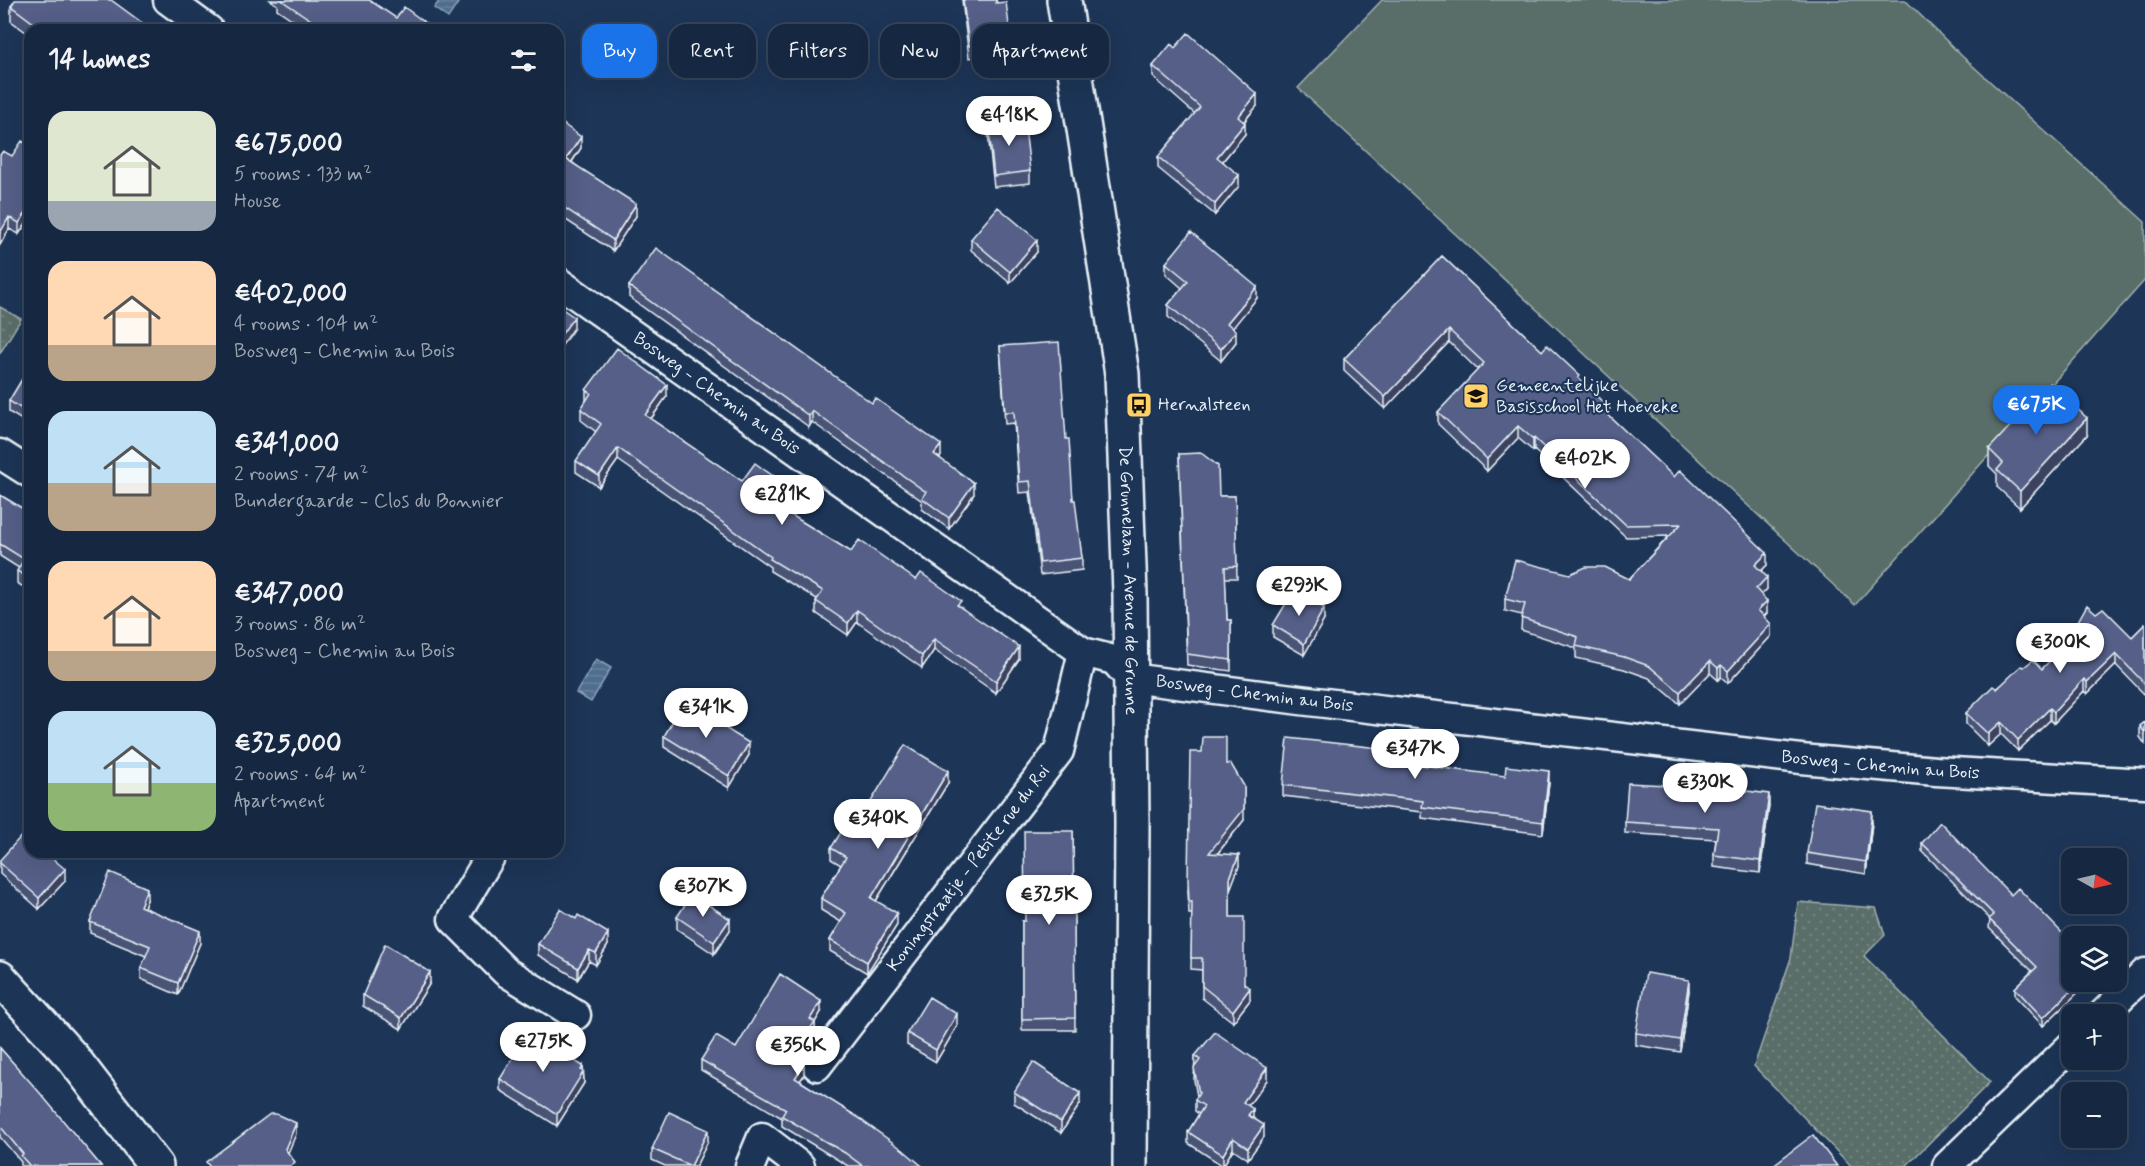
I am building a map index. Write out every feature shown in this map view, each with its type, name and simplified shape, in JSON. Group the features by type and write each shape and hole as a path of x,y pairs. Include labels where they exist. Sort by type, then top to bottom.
{"street":[{"path":"168,0 201,24"},
{"name":"De Grunnelaan - Avenue de Grunne","path":"1064,0 1122,374 1130,594 1132,836 1130,1166"},
{"name":"Bosweg - Chemin au Bois","path":"564,286 1083,652 1114,660 1130,678 1801,759 1936,771 2145,783"},
{"path":"0,454 24,469"},
{"name":"Koningstraatje - Petite rue du Roi","path":"817,1066 1059,751 1083,652"},
{"path":"489,858 453,919 506,972 576,1015"},
{"path":"2113,1004 2145,973"},
{"path":"0,978 73,1058 156,1166"},
{"path":"1947,1166 2061,1056"},
{"path":"750,1166 762,1137 800,1166"}],"green space":[{"path":"1382,0 1905,0 1963,57 2145,222 2145,280 1855,605 1298,88"},
{"path":"0,307 21,319 0,353"},
{"path":"1798,902 1876,908 1885,935 1864,956 1990,1082 1906,1166 1851,1166 1754,1066 1791,958"}],"water":[{"path":"440,0 460,0 448,18 434,8"},
{"path":"596,659 611,668 591,702 576,693"}],"building":[{"path":"15,0 111,0 144,24 35,24 11,6"},
{"path":"281,0 369,0 396,18 404,7 427,24 317,24"},
{"path":"963,0 1006,2 1009,24 972,24 972,46 969,46"},
{"path":"1188,33 1257,94 1238,117 1245,123 1217,157 1239,175 1215,204 1158,157 1200,107 1153,66 1171,44 1175,48"},
{"path":"1024,118 1030,171 994,176 988,122"},
{"path":"564,125 581,137 566,159 636,204 613,240 564,208"},
{"path":"22,141 24,142 24,216 19,223 9,217 0,233 0,155 3,151 12,156"},
{"path":"998,207 1037,240 1010,272 971,239"},
{"path":"1191,232 1257,287 1227,323 1236,331 1221,349 1168,305 1188,281 1166,263"},
{"path":"656,248 872,403 875,398 941,445 934,454 974,483 949,518 922,498 926,492 812,411 809,416 629,286"},
{"path":"1442,256 1542,351 1547,345 1580,376 1578,378 1610,409 1606,413 1674,477 1680,470 1767,553 1755,565 1767,577 1756,589 1767,601 1758,610 1771,624 1728,671 1721,665 1718,668 1710,661 1680,692 1649,666 1624,657 1576,646 1578,637 1521,618 1525,604 1505,599 1515,560 1570,574 1586,567 1605,567 1629,579 1681,524 1626,525 1534,438 1518,426 1487,459 1438,412 1484,363 1449,330 1385,397 1344,359"},
{"path":"564,310 574,317 564,331"},
{"path":"1059,342 1066,439 1069,439 1073,500 1075,500 1082,558 1040,563 1030,481 1019,482 1014,412 1005,412 1000,346"},
{"path":"617,348 667,385 645,415 742,481 755,463 773,476 766,487 783,499 778,507 851,552 859,540 916,580 921,573 961,601 957,605 1019,647 996,681 934,639 922,656 857,610 848,623 816,601 823,591 770,559 771,557 618,448 599,476 576,461 601,424 581,409 591,393 586,390"},
{"path":"24,376 24,410 9,401"},
{"path":"2050,383 2087,418 2020,491 1997,470 2003,463 1989,449"},
{"path":"1201,453 1218,466 1219,496 1235,496 1237,566 1225,567 1227,620 1231,620 1231,660 1187,654 1179,454"},
{"path":"0,495 24,509 24,559 0,544"},
{"path":"24,559 24,575 17,571"},
{"path":"1294,590 1324,608 1304,644 1273,625"},
{"path":"2087,605 2096,613 2103,608 2132,637 2145,624 2145,684 2116,654 2087,682 2084,679 2054,712 2050,708 2018,740 2001,722 1988,734 1966,713 1993,686 1997,689 2021,666 2024,667 2033,660 2042,669 2079,630 2077,623"},
{"path":"684,702 749,743 729,776 664,736"},
{"path":"2145,722 2145,733 2140,726"},
{"path":"1203,737 1226,737 1226,764 1231,764 1244,786 1244,809 1209,853 1239,855 1230,878 1230,917 1244,917 1244,984 1250,988 1233,1011 1202,986 1202,958 1191,958 1192,902 1189,902 1188,880 1190,752 1202,752"},
{"path":"1288,738 1397,750 1396,762 1505,776 1506,766 1549,771 1543,822 1422,807 1423,801 1283,785"},
{"path":"905,745 948,771 871,898 897,913 867,962 830,940 846,913 821,898 846,857 831,848 852,815 860,820"},
{"path":"1628,783 1724,788 1769,794 1760,861 1714,855 1718,828 1625,822"},
{"path":"1815,803 1872,811 1866,862 1807,853"},
{"path":"1940,822 2011,895 2018,888 2061,932 2061,992 2070,992 2043,1018 2015,988 2037,967 1989,919 1994,915 1922,843"},
{"path":"1024,831 1073,831 1075,1018 1022,1019 1022,921 1025,921"},
{"path":"24,833 24,858 52,858 65,869 39,898 0,863 0,860"},
{"path":"110,872 147,888 140,906 200,931 178,983 141,968 150,946 90,922"},
{"path":"692,894 730,919 714,942 677,917"},
{"path":"560,909 576,919 578,915 608,933 596,953 589,950 578,968 538,944"},
{"path":"385,944 430,972 401,1018 363,995"},
{"path":"1646,973 1689,980 1680,1040 1636,1033"},
{"path":"780,974 821,1001 810,1019 815,1022 801,1041 805,1044 801,1054 804,1065 795,1078 864,1121 922,1166 863,1166 782,1116 786,1109 701,1060 716,1036 736,1048"},
{"path":"929,997 957,1014 936,1050 907,1033"},
{"path":"529,1032 583,1066 581,1070 584,1071 557,1114 500,1079"},
{"path":"1215,1032 1267,1068 1243,1102 1253,1109 1248,1115 1264,1125 1248,1148 1233,1138 1223,1155 1188,1132 1204,1106 1195,1100 1199,1093 1194,1068 1200,1060 1195,1056"},
{"path":"0,1048 101,1166 30,1166 21,1156 23,1154 0,1126"},
{"path":"1033,1062 1080,1093 1061,1122 1014,1092"},
{"path":"669,1112 708,1130 691,1166 652,1149"},
{"path":"270,1114 276,1114 296,1123 285,1149 295,1162 291,1166 209,1166 206,1162"},
{"path":"1813,1135 1837,1166 1772,1166"}],"place":[{"name":"Gemeentelijke Basisschool Het Hoeveke","path":"1476,396"},
{"name":"Hernalsteen","path":"1139,405"}]}
